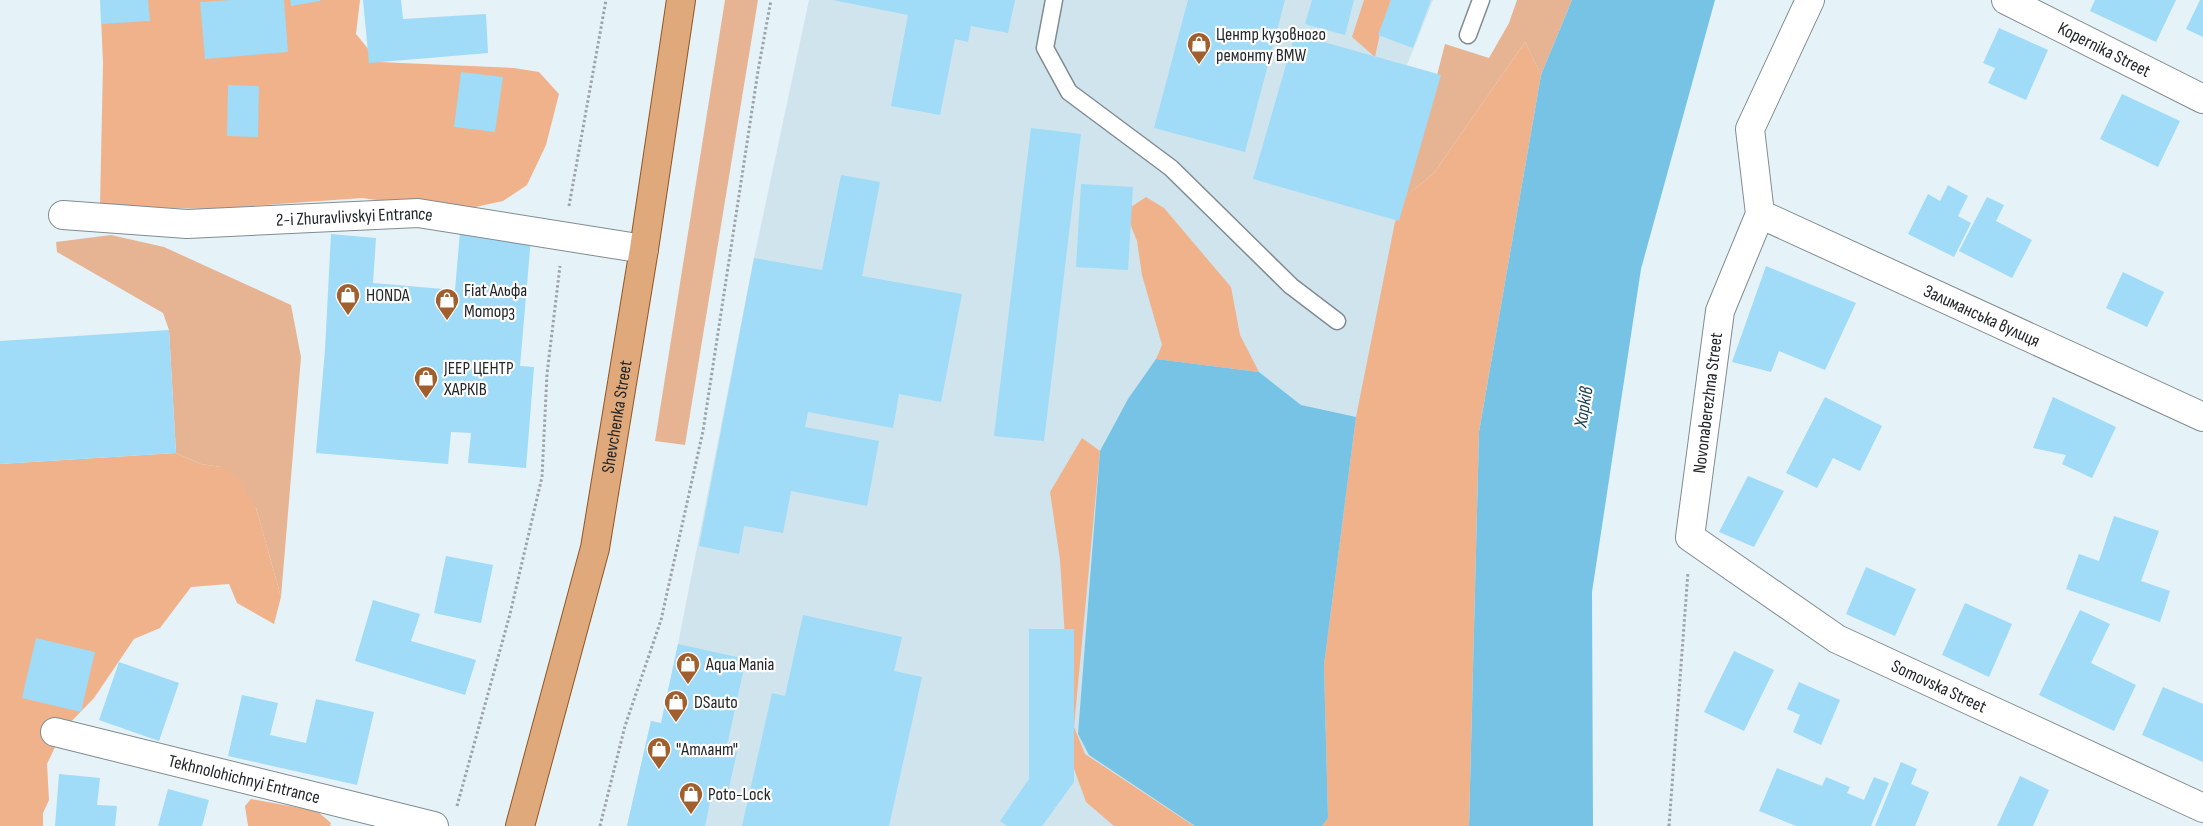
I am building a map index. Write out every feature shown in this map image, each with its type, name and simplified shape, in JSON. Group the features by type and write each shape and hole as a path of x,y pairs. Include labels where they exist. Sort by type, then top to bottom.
{"main road":[{"name":"Shevchenka Street","path":"520,826 595,548 644,249 681,0"}],"street":[{"name":"Novonaberezhna Street","path":"1690,537 1720,311 1760,214 1750,129 1810,0"},
{"name":"Kopernika Street","path":"2006,0 2203,99"},
{"name":"2-i Zhuravlivskyi Entrance","path":"63,215 187,224 418,213 644,249"},
{"name":"Залиманська вулиця","path":"1760,214 2203,417"},
{"name":"Somovska Street","path":"1690,537 1837,639 2203,808"},
{"name":"Tekhnolohichnyi Entrance","path":"55,732 434,826"}],"lane":[{"path":"1054,0 1045,48 1069,92 1172,168 1291,286 1337,322"},
{"path":"1468,35 1481,0"}],"path":[{"path":"457,808 510,614 542,477 547,374 563,236 606,0"},
{"path":"600,826 625,726 661,620 703,431 758,71 771,0"},
{"path":"1669,826 1690,537"}],"shaded area":[{"path":"114,0 360,0 356,34 379,62 514,68 539,72 559,94 546,145 527,185 503,201 457,211 362,198 211,209 100,206 103,63 101,18"},
{"path":"725,0 758,0 685,445 655,441"},
{"path":"809,0 1433,0 1407,65 1441,75 1356,417 1355,826 627,826 651,721 661,723 754,258"},
{"path":"1364,0 1391,0 1381,29 1375,57 1352,37"},
{"path":"1517,0 1572,0 1541,75 1525,42 1434,173 1406,196 1445,44 1489,58 1509,23"},
{"path":"1525,42 1541,75 1479,432 1469,826 1322,826 1328,818 1324,665 1356,417 1395,222 1406,196 1434,173"},
{"path":"1146,197 1164,208 1231,287 1240,335 1259,372 1156,359 1162,345 1142,275 1137,241 1125,211"},
{"path":"111,235 164,247 291,305 301,357 281,597 256,508 221,467 201,464 176,453 169,330 163,313 57,252 56,242"},
{"path":"1082,438 1100,451 1074,727 1085,754 1194,826 1114,826 1086,802 1068,752 1065,638 1060,560 1050,492"},
{"path":"176,453 201,464 221,467 240,480 256,508 281,597 274,624 237,603 229,584 191,587 160,628 134,639 94,698 63,730 47,764 49,800 43,813 43,826 0,826 0,464"},
{"path":"251,799 317,811 331,823 330,826 248,826 245,806"}],"water":[{"name":"Харків","path":"1572,0 1715,0 1641,269 1592,592 1593,826 1469,826 1479,432 1541,75"},
{"path":"1156,359 1259,372 1301,405 1356,417 1324,665 1328,818 1322,826 1195,826 1089,755 1078,734 1100,451 1128,399"}],"building":[{"path":"100,0 148,0 150,21 101,24"},
{"path":"284,0 288,52 205,59 200,2"},
{"path":"290,0 320,0 320,1 291,6"},
{"path":"363,0 401,0 403,19 486,14 488,53 369,63"},
{"path":"833,0 1015,0 1008,33 971,26 968,42 955,39 940,115 891,106 908,15"},
{"path":"1188,0 1285,0 1245,152 1154,128"},
{"path":"1312,0 1354,0 1345,35 1305,24"},
{"path":"1391,0 1431,0 1413,48 1378,35"},
{"path":"2095,0 2176,0 2156,42 2090,11"},
{"path":"2200,0 2203,0 2203,37 2186,29"},
{"path":"1999,28 2048,50 2026,100 1988,83 1995,68 1983,63"},
{"path":"1295,34 1441,75 1399,221 1253,179"},
{"path":"461,72 503,77 495,132 454,127"},
{"path":"228,85 259,86 258,137 227,136"},
{"path":"2122,94 2180,121 2158,167 2100,139"},
{"path":"1031,128 1081,134 1044,441 994,436"},
{"path":"841,175 880,182 862,276 962,294 941,402 899,394 893,428 808,412 805,427 879,441 867,506 791,491 783,533 744,526 739,554 699,546 754,258 822,270"},
{"path":"1081,184 1133,187 1128,270 1076,267"},
{"path":"1948,185 1968,196 1958,216 1971,223 1954,257 1908,234 1928,194 1940,201"},
{"path":"1987,197 2004,205 1996,221 2032,240 2012,278 1959,251"},
{"path":"460,232 531,238 520,366 534,367 526,468 468,463 471,433 451,432 448,464 316,453 325,350 331,234 376,238 373,283 455,290"},
{"path":"1766,266 1856,303 1825,370 1779,351 1771,372 1732,362"},
{"path":"2123,272 2164,292 2147,327 2106,308"},
{"path":"169,330 176,453 0,464 0,341"},
{"path":"1825,397 1882,426 1860,471 1833,458 1817,488 1786,473"},
{"path":"2053,397 2116,427 2092,478 2062,464 2066,455 2033,448"},
{"path":"1748,476 1784,491 1754,547 1719,532"},
{"path":"2114,516 2159,531 2141,581 2170,591 2160,622 2066,589 2079,554 2099,561"},
{"path":"446,556 493,565 481,623 434,613"},
{"path":"1866,567 1916,589 1895,636 1846,614"},
{"path":"373,600 420,614 411,641 476,660 465,695 355,661"},
{"path":"1965,603 2012,624 1989,677 1942,655"},
{"path":"2080,610 2110,624 2091,663 2136,685 2114,731 2039,695"},
{"path":"803,615 902,637 894,671 922,677 889,826 742,826 772,693 785,696"},
{"path":"1029,629 1074,629 1074,782 1042,826 1007,826 1000,821 1029,779"},
{"path":"36,638 95,652 81,712 22,698"},
{"path":"678,644 746,659 726,750 737,752 726,801 711,798 705,826 627,826 651,721 661,723"},
{"path":"1734,651 1774,670 1744,731 1704,712"},
{"path":"119,662 179,683 159,741 99,720"},
{"path":"1799,682 1840,700 1821,745 1793,732 1800,715 1787,709"},
{"path":"2163,687 2203,704 2203,762 2142,735"},
{"path":"242,695 278,703 270,735 306,743 316,699 374,712 357,785 228,756"},
{"path":"1901,762 1917,769 1911,784 1929,792 1915,826 1875,826"},
{"path":"1777,768 1822,786 1826,777 1850,787 1847,793 1864,800 1874,777 1889,783 1871,826 1796,826 1759,811"},
{"path":"59,774 100,778 97,805 117,806 115,826 55,826"},
{"path":"2020,776 2049,790 2033,826 1997,826"},
{"path":"168,789 209,800 202,826 158,826"}],"place":[{"name":"Центр кузовного ремонту BMW","path":"1199,65"},
{"name":"HONDA","path":"348,316"},
{"name":"Fiat Альфа Моторз","path":"447,321"},
{"name":"JEEP ЦЕНТР ХАРКІВ","path":"426,399"},
{"name":"Aqua Mania","path":"688,685"},
{"name":"DSauto","path":"676,723"},
{"name":"\"Атлант\"","path":"659,770"},
{"name":"Poto-Lock","path":"691,815"}]}
